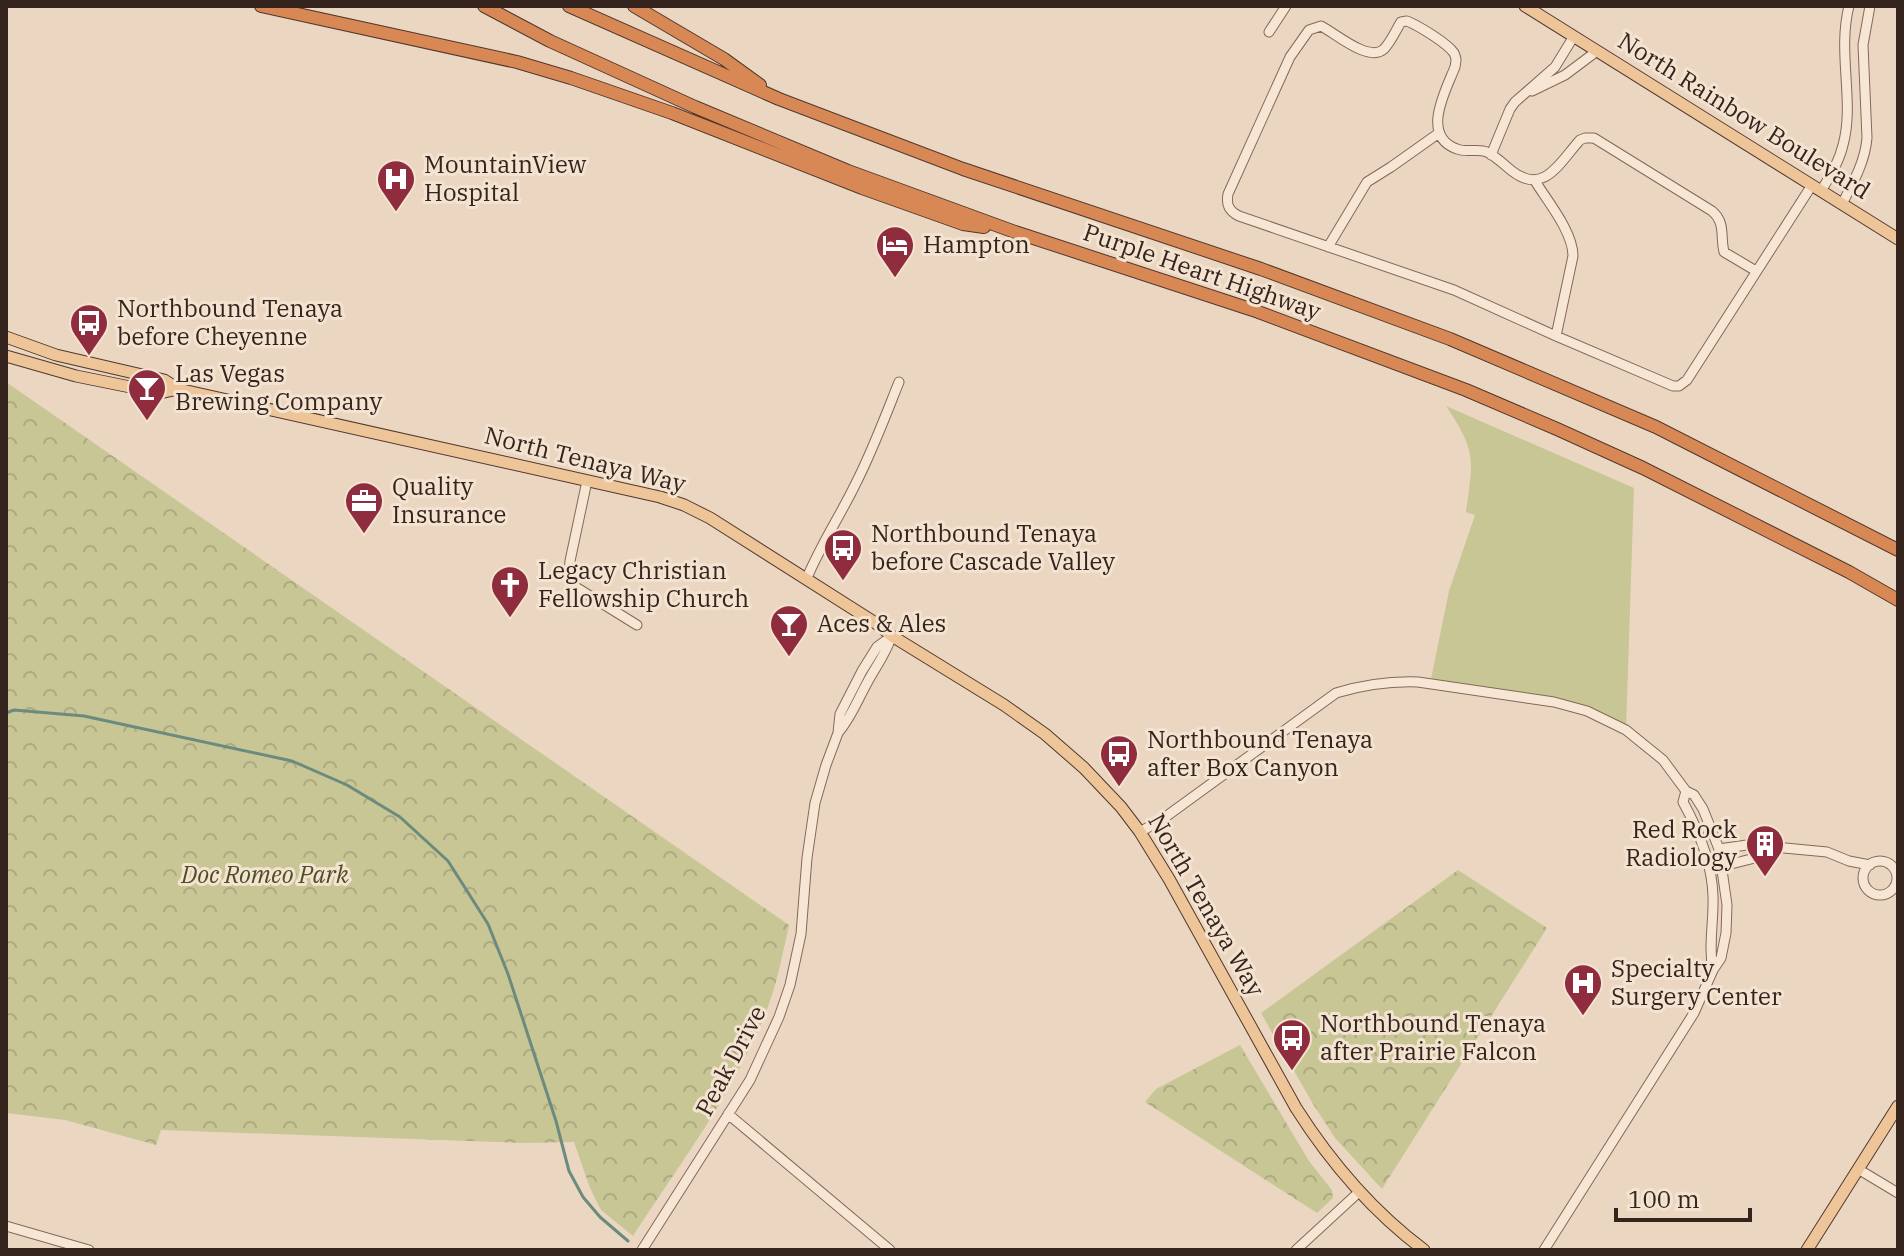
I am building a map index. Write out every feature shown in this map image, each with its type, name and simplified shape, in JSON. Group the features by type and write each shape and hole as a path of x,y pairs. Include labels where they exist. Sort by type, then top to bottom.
{"highway":[{"path":"261,6 517,62 672,113 963,224 1015,232"},
{"name":"Purple Heart Highway","path":"484,6 550,41 695,107 848,171 1015,232 1253,310 1466,390 1643,468 1898,600"},
{"name":"Purple Heart Highway","path":"569,6 779,99 963,169 1261,269 1450,339 1656,427 1898,550"},
{"path":"634,6 724,59 779,99"}],"main road":[{"name":"North Rainbow Boulevard","path":"1525,6 1898,239"},
{"name":"North Tenaya Way","path":"6,337 56,355 164,380 178,389 660,497 684,505 731,530 807,578 892,636 1004,705 1045,734 1103,787 1140,832 1169,879 1296,1108 1330,1158 1359,1192 1424,1250"},
{"name":"North Tenaya Way","path":"6,356 80,377 160,393 178,389"},
{"path":"1807,1250 1898,1106"}],"street":[{"path":"1269,32 1286,6"},
{"path":"1756,271 1724,252 1722,226 1712,211 1594,138 1580,140 1547,176 1535,181 1511,171 1484,150 1458,150 1444,141 1437,126 1439,109 1455,55 1447,46 1407,21 1401,22 1384,50 1374,53 1362,51 1321,26 1309,30 1290,57 1227,200 1230,210 1239,216 1454,290 1666,384 1679,386 1687,380 1756,271 1838,162 1847,128 1843,37 1849,6"},
{"path":"1842,204 1866,152 1863,45 1870,6"},
{"path":"1491,155 1510,109 1555,67 1574,36"},
{"path":"1522,96 1565,75 1597,51"},
{"path":"1328,247 1367,182 1439,133"},
{"path":"1535,181 1568,234 1573,249 1556,336"},
{"path":"807,578 869,456 899,382"},
{"path":"587,481 569,576 574,586 637,625"},
{"name":"Peak Drive","path":"642,1250 750,1080 764,1051 790,985 802,925 815,803 826,765 838,733 850,718 892,636"},
{"path":"1140,832 1164,818 1336,693 1359,686 1418,682 1554,702 1587,711 1626,730 1663,760 1703,809 1719,849 1727,905 1721,958 1694,1013 1544,1250"},
{"path":"1686,791 1683,802 1700,834 1713,893 1710,956 1713,970"},
{"path":"1719,849 1761,843 1827,852 1870,865 1885,862 1894,869 1897,880 1893,893 1878,895 1865,886 1864,875 1870,865"},
{"path":"1723,866 1767,855 1774,847"},
{"path":"1849,861 1864,875"},
{"path":"728,1114 890,1250"},
{"path":"1858,1169 1898,1193"},
{"path":"1296,1250 1359,1192"},
{"path":"6,1226 89,1250"}],"green space":[{"name":"Doc Romeo Park","path":"6,382 789,925 772,997 736,1076 633,1236 601,1210 574,1142 524,1143 161,1130 156,1145 65,1120 6,1113"},
{"path":"1446,406 1634,488 1626,730 1587,711 1430,684 1449,591 1475,515 1466,512 1471,467 1468,446"},
{"path":"1458,870 1547,928 1382,1189 1335,1138 1261,1013"},
{"path":"1240,1045 1309,1161 1332,1190 1333,1198 1317,1213 1145,1102 1156,1089"}],"waterway":[{"path":"6,713 14,710 84,716 292,761 347,785 400,817 448,861 488,924 508,974 569,1171 583,1197 600,1217 628,1241"}],"place":[{"name":"MountainView Hospital","path":"396,213"},
{"name":"Hampton","path":"895,279"},
{"name":"Northbound Tenaya before Cheyenne","path":"89,357"},
{"name":"Las Vegas Brewing Company","path":"147,422"},
{"name":"Quality Insurance","path":"364,535"},
{"name":"Northbound Tenaya before Cascade Valley","path":"843,582"},
{"name":"Legacy Christian Fellowship Church","path":"510,619"},
{"name":"Aces & Ales","path":"789,658"},
{"name":"Northbound Tenaya after Box Canyon","path":"1119,788"},
{"name":"Red Rock Radiology","path":"1765,878"},
{"name":"Specialty Surgery Center","path":"1583,1017"},
{"name":"Northbound Tenaya after Prairie Falcon","path":"1292,1072"}]}
